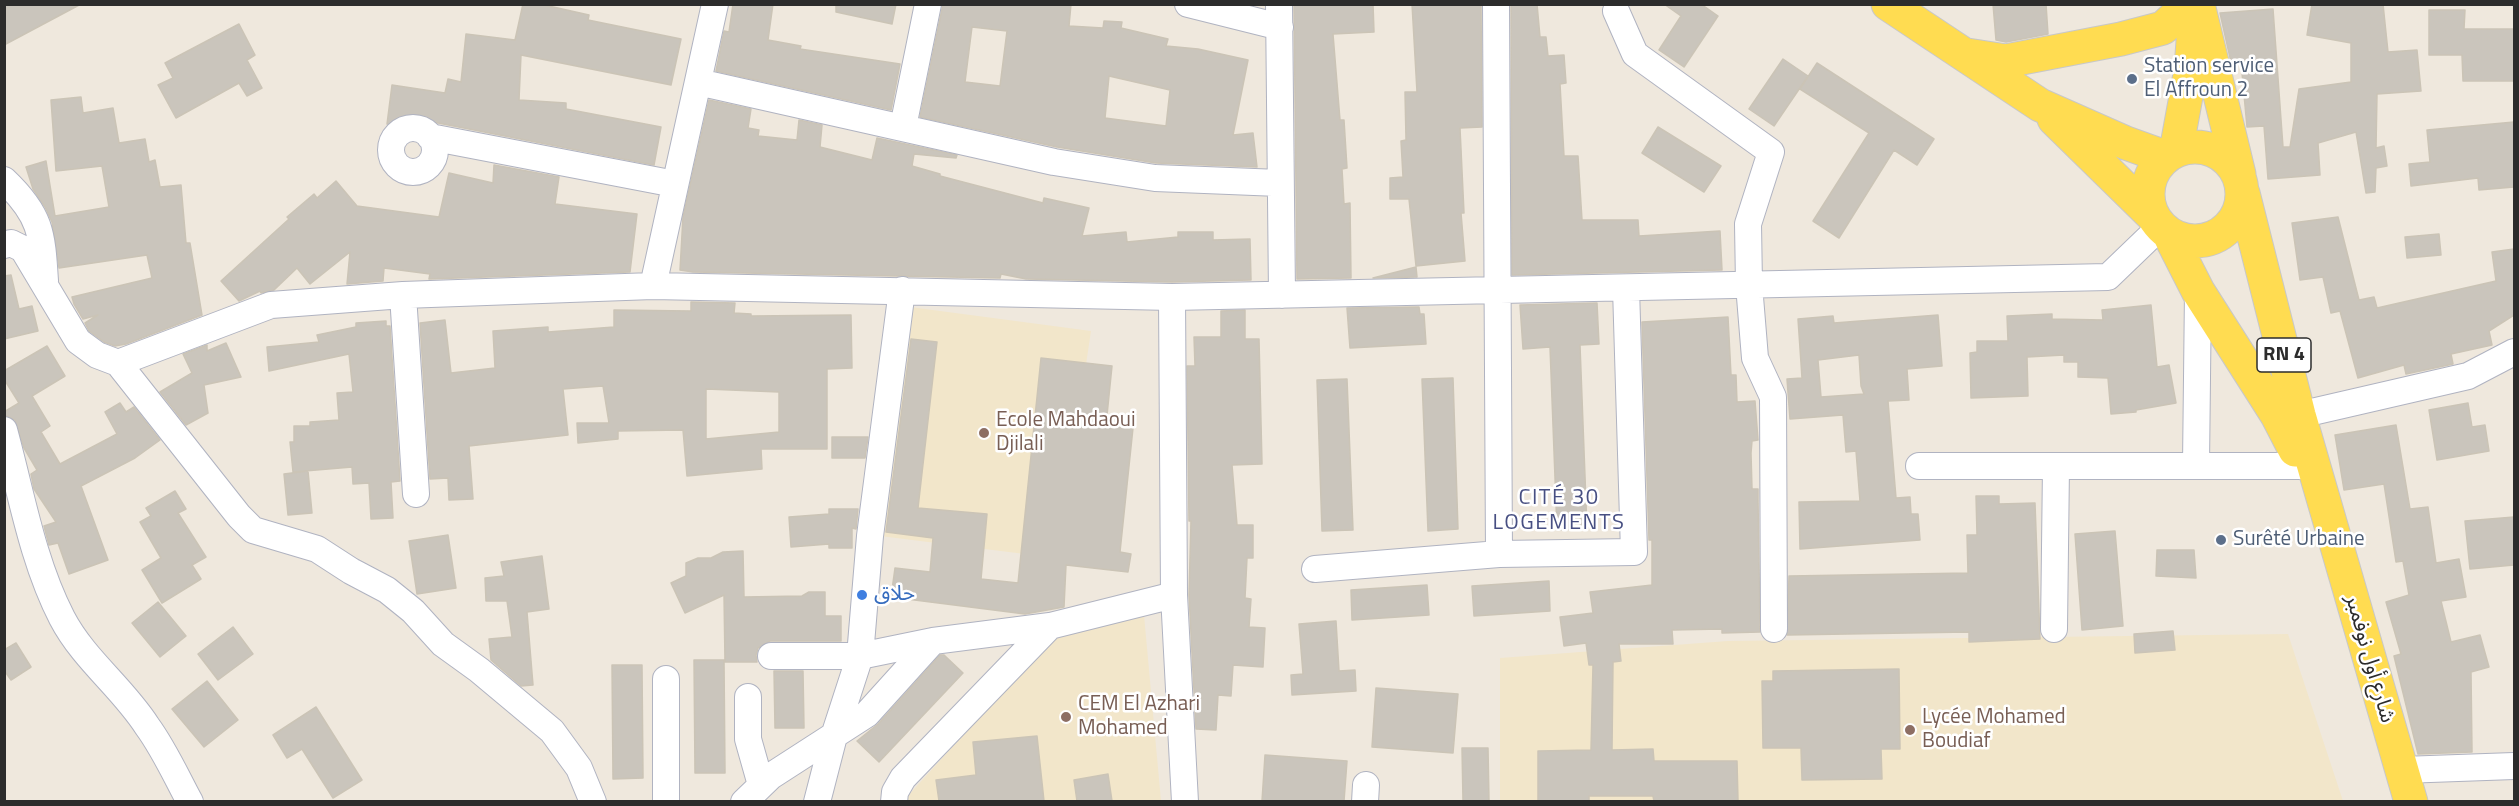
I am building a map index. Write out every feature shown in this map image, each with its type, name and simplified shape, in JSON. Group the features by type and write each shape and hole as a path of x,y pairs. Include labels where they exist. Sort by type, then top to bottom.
{"main road":[{"name":"RN 4","path":"1888,4 2040,105 2126,143 2171,154"},
{"path":"1960,54 2006,61 2121,39 2163,28 2189,4"},
{"path":"2197,4 2241,183 2238,215 2225,232 2205,241 2181,240 2160,225 2148,199 2150,177 2171,154 2191,69 2197,4"},
{"name":"RN 4","path":"2040,105 2160,225 2198,291 2277,415 2328,517"},
{"path":"2171,154 2199,147 2220,153 2229,161 2241,183"},
{"name":"RN 4","path":"2241,183 2299,415 2328,517"},
{"name":"شارع أول نوفمبر","path":"2328,517 2411,801"}],"street":[{"path":"653,286 715,4"},
{"path":"903,127 928,4"},
{"path":"1188,4 1280,16 1279,183 1282,295"},
{"path":"1496,4 1499,554"},
{"path":"1616,11 1635,54 1771,152 1748,224 1749,285 1755,358 1773,397 1774,629"},
{"path":"698,82 1054,162 1155,178 1279,183"},
{"path":"430,136 675,184"},
{"path":"4,180 21,196 35,218 42,238 45,285"},
{"path":"118,363 271,305 403,295 653,286 1172,297 2108,278 2160,225"},
{"path":"4,245 11,243 23,249 78,341 97,355 118,363 239,516 253,530 317,549 387,590 413,611 442,644 479,670 552,731 579,768 593,801"},
{"path":"1315,569 1499,554 1634,552 1626,288"},
{"path":"817,801 834,736 860,656 870,536 902,290"},
{"path":"2196,465 2198,291"},
{"path":"403,295 416,494"},
{"path":"1172,297 1174,595 1185,801"},
{"path":"2299,415 2468,376 2514,352"},
{"path":"4,430 35,546 47,584 63,619 85,654 147,725 190,801"},
{"path":"1919,466 2302,466"},
{"path":"2054,629 2056,466"},
{"path":"771,656 860,656 933,640 1050,626 1174,595"},
{"path":"894,801 895,792 903,778 1050,626"},
{"path":"753,793 771,776 867,714 933,640"},
{"path":"666,679 666,801"},
{"path":"748,697 748,739 753,793"},
{"path":"2402,770 2514,766"}],"shaded area":[{"name":"Ecole Mahdaoui Djilali","path":"910,307 1091,331 1057,558 880,536"},
{"name":"CEM El Azhari Mohamed","path":"1144,615 1161,801 907,802 906,798 1053,636"},
{"name":"Lycée Mohamed Boudiaf","path":"2288,634 2343,801 1500,802 1500,658 1728,641"}],"building":[{"path":"4,4 81,4 4,45"},
{"path":"523,4 540,4 589,15 588,20 681,39 671,85 521,55 519,100 566,103 566,109 661,127 654,165 433,122 425,123 418,128 387,124 392,85 445,93 448,79 461,82 466,34 515,40"},
{"path":"733,4 773,4 768,40 801,46 800,49 900,64 891,110 716,71 724,31 729,32"},
{"path":"836,4 896,4 892,24 836,12"},
{"path":"943,4 1071,4 1069,26 1103,28 1104,21 1122,22 1121,28 1168,39 1166,46 1198,49 1248,60 1233,135 1253,133 1257,167 1156,163 1057,147 920,117","holes":["972,27 1007,31 1000,86 965,82","1109,76 1170,90 1166,126 1105,118"]},
{"path":"1294,4 1373,4 1374,32 1333,34 1340,120 1344,120 1347,168 1342,169 1344,204 1350,203 1351,278 1297,279"},
{"path":"1412,4 1481,4 1482,127 1460,128 1464,213 1461,213 1465,261 1416,266 1409,199 1390,199 1390,178 1403,177 1401,141 1406,140 1405,92 1417,92"},
{"path":"1511,4 1537,4 1540,37 1546,37 1548,56 1564,55 1566,83 1560,84 1564,156 1578,156 1582,220 1638,220 1639,236 1720,231 1722,270 1512,275"},
{"path":"1664,4 1701,4 1718,16 1684,67 1659,50 1681,16"},
{"path":"1993,4 2046,4 2048,34 2006,42 1996,40"},
{"path":"2312,4 2383,4 2388,52 2417,50 2421,91 2377,94 2376,148 2384,146 2387,166 2376,168 2375,192 2366,193 2356,132 2318,143 2320,175 2268,179 2264,126 2247,127 2241,62 2231,62 2220,13 2273,9 2283,147 2290,147 2299,89 2351,82 2351,43 2307,35"},
{"path":"2429,10 2465,10 2464,29 2514,29 2514,81 2463,81 2462,55 2429,55"},
{"path":"239,24 255,55 247,60 262,88 247,96 239,83 176,118 158,85 173,78 165,63"},
{"path":"1783,59 1808,76 1774,126 1749,109"},
{"path":"1817,63 1934,139 1917,165 1894,150 1839,238 1813,221 1869,133 1800,89"},
{"path":"81,97 83,113 113,108 119,143 145,139 149,162 155,160 160,187 181,185 186,243 190,243 202,315 126,344 115,346 104,342 89,331 85,323 98,315 83,319 72,297 152,278 147,255 59,268 52,222 33,189 26,167 46,161 55,216 109,207 102,166 56,171 51,100"},
{"path":"709,100 751,109 748,128 759,130 758,136 797,140 799,120 822,125 820,147 872,160 877,138 957,155 956,158 914,154 912,166 940,174 940,176 1043,203 1044,198 1089,208 1082,236 1126,232 1127,242 1178,237 1178,232 1213,232 1213,240 1250,239 1251,280 1172,282 1026,279 1001,274 1000,278 680,270 683,217"},
{"path":"2514,122 2514,187 2479,190 2478,178 2411,186 2409,164 2430,162 2427,130"},
{"path":"1658,127 1721,166 1704,192 1642,153"},
{"path":"494,165 559,177 555,204 637,214 630,272 429,279 430,274 384,268 383,281 347,284 350,252 310,284 297,268 274,290 261,293 260,291 239,301 221,281 289,219 287,217 314,194 317,198 336,181 357,206 439,217 449,173 493,183"},
{"path":"2338,217 2359,300 2374,297 2377,308 2496,281 2492,252 2514,249 2514,315 2489,331 2492,345 2451,354 2453,364 2406,374 2404,365 2358,378 2340,311 2331,313 2323,277 2300,280 2292,223"},
{"path":"2439,234 2441,255 2407,258 2405,237"},
{"path":"1416,267 1417,277 1373,278"},
{"path":"11,275 19,309 32,306 38,331 4,339 4,276"},
{"path":"691,302 735,303 734,313 751,314 751,316 851,315 852,368 827,369 827,449 761,449 762,469 687,476 683,430 618,431 618,439 578,443 577,423 609,423 603,386 563,389 568,435 469,446 473,499 449,500 448,478 430,479 420,323 445,320 451,373 495,368 493,331 548,327 548,332 614,327 614,310 691,311","holes":["706,389 779,392 779,432 706,439"]},
{"path":"1597,303 1599,344 1580,345 1587,529 1557,530 1550,347 1523,349 1520,305"},
{"path":"2151,305 2157,367 2169,365 2176,403 2136,410 2136,412 2111,414 2108,378 2078,377 2078,362 2064,362 2064,355 2027,357 2028,396 1971,398 1970,353 1977,352 1977,341 2008,341 2007,316 2052,314 2052,319 2103,320 2102,310"},
{"path":"1419,307 1420,314 1424,314 1426,344 1350,348 1347,308"},
{"path":"1245,310 1245,339 1259,339 1262,464 1232,465 1237,525 1253,525 1253,558 1247,558 1245,598 1251,599 1249,627 1265,628 1263,667 1233,665 1231,696 1218,695 1216,730 1196,729 1189,595 1191,521 1189,521 1187,366 1195,366 1194,337 1221,337 1221,311"},
{"path":"1938,315 1942,366 1907,369 1909,400 1888,401 1896,498 1910,497 1911,514 1918,514 1920,540 1800,549 1799,502 1860,501 1856,451 1846,452 1843,415 1790,419 1787,379 1802,378 1798,319 1833,316 1834,323","holes":["1859,355 1861,386 1864,394 1821,397 1818,360"]},
{"path":"1728,317 1731,375 1736,375 1737,402 1755,401 1758,440 1752,441 1751,453 1752,489 1758,489 1760,632 1722,633 1722,629 1672,630 1673,644 1619,644 1621,661 1613,662 1612,750 1653,749 1654,761 1737,761 1738,801 1654,801 1653,796 1589,796 1589,801 1538,801 1538,751 1591,750 1593,665 1589,665 1586,643 1564,646 1560,617 1593,613 1590,592 1652,585 1642,322"},
{"path":"386,321 386,326 390,326 400,481 391,482 393,518 371,519 369,483 353,484 352,467 293,472 290,442 294,442 294,426 310,426 310,422 339,420 337,393 353,392 349,354 269,371 267,347 319,342 317,335 356,327 356,323"},
{"path":"911,339 937,342 918,508 987,514 981,579 1018,583 1041,358 1112,366 1106,425 1133,428 1120,552 1131,554 1128,572 1066,565 1064,607 1025,614 891,597 895,568 930,572 933,538 886,532"},
{"path":"226,343 241,377 204,385 208,413 186,425 160,392 192,373 183,354 207,345 207,351"},
{"path":"47,346 65,376 32,396 50,426 41,432 60,464 117,434 105,412 120,403 126,412 134,407 160,440 135,458 81,486 108,560 69,574 58,543 49,545 44,526 56,522 34,489 31,474 37,470 24,448 15,420 4,415 4,412 19,403 4,379 4,371"},
{"path":"1453,378 1458,529 1428,531 1422,379"},
{"path":"1347,379 1353,530 1322,531 1317,380"},
{"path":"2468,403 2472,427 2485,425 2489,451 2437,460 2429,410"},
{"path":"2396,425 2410,509 2428,507 2436,563 2459,559 2466,597 2441,601 2451,642 2480,635 2489,667 2471,672 2472,752 2418,754 2394,656 2401,654 2386,602 2409,595 2403,561 2396,562 2384,484 2344,490 2335,435"},
{"path":"832,437 868,437 865,458 832,458"},
{"path":"308,471 312,513 288,515 284,474"},
{"path":"175,491 186,509 178,513 206,557 192,565 201,579 162,603 142,570 161,558 140,522 151,516 146,508"},
{"path":"1976,496 1999,496 1999,504 2035,503 2040,639 1969,642 1969,632 1787,635 1789,576 1968,573 1967,535 1977,535"},
{"path":"829,509 858,509 856,529 852,528 852,548 829,548 829,544 791,547 789,517 829,514"},
{"path":"2514,517 2514,565 2470,569 2465,521"},
{"path":"2115,531 2123,626 2082,630 2075,534"},
{"path":"448,535 456,588 417,594 409,541"},
{"path":"2157,550 2194,550 2196,578 2156,576"},
{"path":"743,551 744,597 802,596 809,592 825,592 825,616 841,616 841,641 770,641 758,648 757,662 725,662 724,595 685,613 671,583 686,576 686,563 698,558 711,558 723,552"},
{"path":"542,556 549,609 527,612 533,685 521,686 491,660 489,639 512,637 507,601 486,601 485,578 504,576 501,562"},
{"path":"1549,581 1550,611 1474,616 1472,586"},
{"path":"1427,585 1429,615 1352,620 1351,590"},
{"path":"158,602 186,636 160,657 132,623"},
{"path":"1336,621 1339,671 1355,670 1356,691 1292,695 1291,675 1303,674 1299,624"},
{"path":"233,627 253,654 218,680 198,654"},
{"path":"2173,631 2175,650 2135,653 2134,634"},
{"path":"16,643 31,667 11,680 4,670 4,650"},
{"path":"940,655 944,655 963,673 879,762 857,741 878,724"},
{"path":"694,660 724,660 725,773 695,773"},
{"path":"612,665 642,665 643,778 613,779"},
{"path":"1899,669 1900,749 1881,749 1882,779 1802,780 1801,748 1763,748 1762,681 1773,681 1773,671"},
{"path":"774,671 803,671 804,728 775,728"},
{"path":"207,681 238,720 204,747 172,709"},
{"path":"1376,688 1458,694 1453,753 1372,747"},
{"path":"316,707 362,780 333,798 302,749 287,758 273,735"},
{"path":"1037,736 1044,801 939,801 936,780 976,775 973,742"},
{"path":"1462,748 1488,748 1489,801 1463,801"},
{"path":"1265,755 1347,761 1344,801 1262,801"},
{"path":"1108,774 1112,801 1077,801 1074,780"}],"place":[{"name":"Station service El Affroun 2","path":"2132,79"},
{"name":"Ecole Mahdaoui Djilali","path":"984,433"},
{"name":"Surêté Urbaine","path":"2221,540"},
{"name":"حلاق","path":"862,595"},
{"name":"CEM El Azhari Mohamed","path":"1066,717"},
{"name":"Lycée Mohamed Boudiaf","path":"1910,730"}],"district":[{"name":"CITÉ 30 LOGEMENTS","path":"1559,512"}]}
